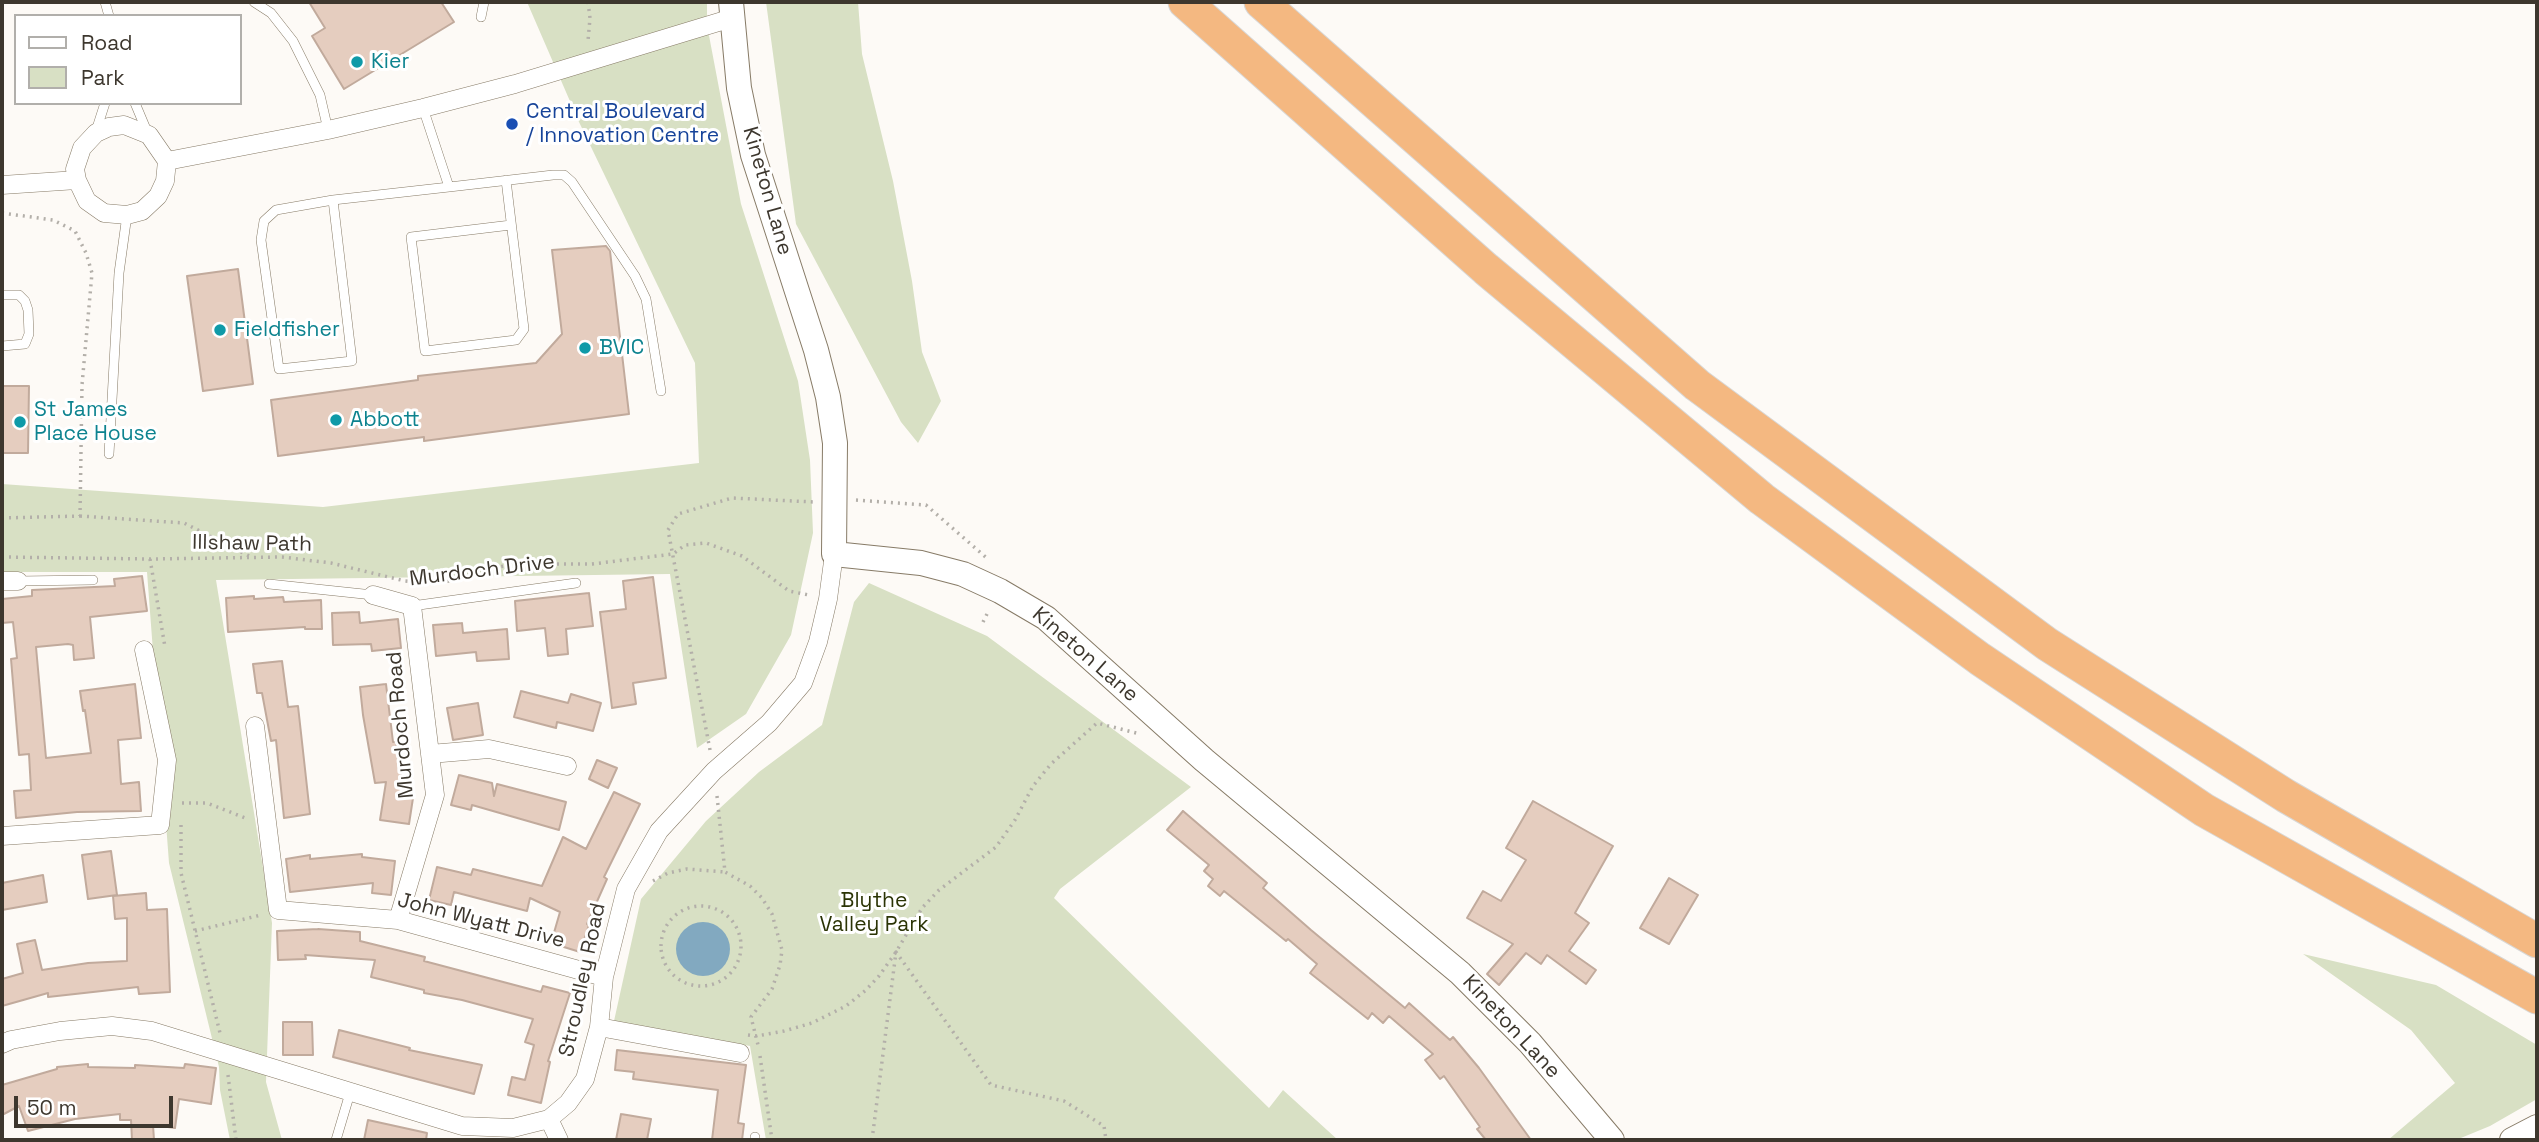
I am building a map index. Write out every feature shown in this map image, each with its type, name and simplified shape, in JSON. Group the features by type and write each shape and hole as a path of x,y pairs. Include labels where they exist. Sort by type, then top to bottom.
{"highway":[{"path":"1185,2 1486,269 1762,499 1980,659 2204,810 2537,997"},
{"path":"1261,2 1697,386 2036,636 2286,796 2537,941"}],"street":[{"path":"167,161 328,130 515,84 587,62 732,10"},
{"name":"Kineton Lane","path":"732,10 740,88 753,155 816,350 828,397 835,443 834,554 921,563 963,574 1000,591 1046,618 1204,760 1460,973 1530,1043 1612,1140"},
{"path":"124,125 149,135 167,161 165,181 158,196 142,211 127,215 104,213 88,201 77,180 77,158 96,133 109,127 124,125"},
{"path":"2,185 77,180"},
{"name":"Stroudley Road","path":"549,1119 568,1102 585,1079 599,1027 604,977 626,889 659,831 714,771 769,723 803,683 818,642 828,599 834,554"},
{"name":"Murdoch Drive","path":"373,595 412,606"},
{"name":"Murdoch Road","path":"398,920 435,795 412,606"},
{"path":"2,836 160,825 167,760 144,650"},
{"path":"255,726 278,910"},
{"path":"430,754 489,749 567,766"},
{"name":"John Wyatt Drive","path":"278,910 398,920 604,977"},
{"path":"2,1044 60,1031 112,1026 152,1031 462,1126 513,1128 549,1119 559,1140"},
{"path":"599,1027 740,1053"},
{"path":"2512,1140 2537,1127"}],"lane":[{"path":"254,2 271,13 293,41 320,95 328,130"},
{"path":"481,17 484,2"},
{"path":"96,133 104,105"},
{"path":"136,105 149,135"},
{"path":"423,108 449,187"},
{"path":"333,200 352,361 279,369 261,240 264,221 276,209 333,200 564,175 578,188 635,276 646,299 661,391"},
{"path":"506,180 524,329 516,341 425,351 411,237 511,225"},
{"path":"109,454 119,273 127,215"},
{"path":"2,295 19,295 24,302 28,310 29,334 25,344 2,346"},
{"path":"10,581 93,580"},
{"name":"Murdoch Drive","path":"412,606 576,583"},
{"name":"Murdoch Drive","path":"270,584 373,595"},
{"path":"336,1140 350,1093"}],"path":[{"path":"587,62 590,18 588,2"},
{"path":"2,213 53,220 75,231 92,273 82,385 80,516"},
{"path":"2,518 80,516 184,523 252,558"},
{"name":"Illshaw Path","path":"2,557 282,557 331,563 405,581 429,583 450,581 492,568 517,564 592,564 673,554 685,545 706,543 742,556 789,591 815,597"},
{"path":"673,554 714,771 725,872"},
{"path":"150,559 165,650"},
{"path":"744,1034 757,1036 784,1031 831,1015 866,990 896,952 922,908 939,890 996,847 1015,820 1032,786 1051,764 1097,723"},
{"path":"181,803 207,803 248,818 250,832"},
{"path":"181,817 181,873 225,1055 236,1140"},
{"path":"626,889 639,889 668,873 687,869 725,872 750,887 762,898 772,914 782,950 780,965 772,989 751,1017 757,1036 772,1140"},
{"path":"702,905 714,907 734,923 740,935 741,949 729,975 718,983 706,986 692,985 673,975 665,964 661,947 663,933 676,914 702,905"},
{"path":"195,931 220,927 278,910"},
{"path":"872,1140 896,952"},
{"path":"896,952 991,1085 1064,1101 1104,1126 1107,1140"}],"green space":[{"path":"527,2 707,2 707,25 741,204 798,381 810,460 813,533 791,635 746,714 697,748 670,574 216,580 272,923 266,1082 282,1140 230,1140 220,1090 219,1067 169,863 147,572 2,572 2,484 323,507 699,463 695,363 579,122"},
{"path":"766,2 858,2 862,54 893,181 922,352 941,401 918,443 901,422 796,224"},
{"name":"Blythe Valley Park","path":"869,583 987,636 1191,787 1060,889 1054,898 1269,1108 1283,1090 1338,1140 766,1140 750,1046 614,1021 641,899 706,821 759,772 822,725 854,602"},
{"path":"2303,954 2436,985 2537,1045 2537,1099 2490,1126 2456,1140 2388,1140 2455,1083 2411,1030"}],"water":[{"path":"703,922 722,930 730,949 722,968 703,976 684,968 676,949 684,930"}],"building":[{"name":"Kier","path":"309,2 441,2 454,22 344,89 312,36 325,28"},
{"name":"BVIC","path":"606,246 610,251 629,414 424,441 424,437 278,456 271,400 418,380 418,376 536,363 562,334 552,250"},
{"name":"Fieldfisher","path":"238,269 253,384 203,391 187,276"},
{"name":"St James Place House","path":"2,386 29,386 28,453 2,453"},
{"path":"142,576 147,611 90,617 94,658 74,660 73,645 68,644 36,647 46,758 91,753 80,691 135,684 141,738 118,740 121,784 139,782 141,811 77,812 16,818 14,791 31,790 29,754 19,755 11,659 17,658 13,622 2,623 2,599 32,596 32,590 115,586 114,579"},
{"path":"653,577 666,678 633,683 636,704 612,708 600,612 626,609 623,581"},
{"path":"589,593 593,626 566,629 568,654 548,656 545,628 517,631 515,601"},
{"path":"254,596 254,599 283,597 284,602 321,600 322,629 305,627 228,632 226,598"},
{"path":"359,612 360,623 398,619 401,648 372,651 371,644 333,645 332,613"},
{"path":"462,623 463,633 507,629 509,659 477,661 476,652 436,656 433,625"},
{"path":"282,661 288,707 298,706 310,814 284,818 276,740 271,741 262,693 257,693 253,664"},
{"path":"386,684 393,742 396,742 404,797 413,798 409,824 380,820 386,782 375,783 360,687"},
{"path":"521,691 568,703 571,694 601,703 593,731 557,722 556,728 514,717"},
{"path":"478,703 483,735 453,740 447,708"},
{"path":"597,760 617,768 608,788 589,779"},
{"path":"459,775 492,783 494,796 497,784 566,802 559,830 472,805 471,810 451,805"},
{"path":"614,792 640,804 604,877 607,879 587,924 589,925 580,952 551,943 560,912 530,898 527,911 454,892 451,905 429,900 437,867 471,875 473,869 542,886 563,837 586,849"},
{"path":"1533,801 1613,846 1575,913 1589,923 1569,951 1596,970 1586,984 1547,955 1541,964 1526,953 1499,985 1487,974 1513,944 1467,918 1483,891 1501,901 1526,860 1506,848"},
{"path":"1183,811 1267,883 1263,888 1311,930 1405,1008 1409,1003 1450,1040 1453,1037 1531,1140 1486,1140 1477,1129 1480,1127 1444,1076 1440,1079 1425,1060 1433,1054 1389,1016 1383,1023 1372,1013 1368,1019 1310,973 1317,964 1288,939 1286,941 1224,891 1220,896 1208,886 1213,879 1204,871 1209,865 1167,830"},
{"path":"111,851 117,895 88,899 82,855"},
{"path":"362,854 362,857 395,861 391,895 372,893 373,883 290,892 286,859 310,855 310,859"},
{"path":"43,875 47,902 2,910 2,883"},
{"path":"1669,878 1698,895 1669,944 1640,928"},
{"path":"146,893 147,910 167,909 170,992 139,994 138,987 48,997 48,993 2,1006 2,979 23,973 17,944 35,940 42,970 88,963 127,961 127,918 115,919 113,896"},
{"path":"318,929 360,932 360,941 425,957 424,961 541,992 543,986 570,993 548,1061 550,1062 541,1103 508,1095 512,1077 525,1080 534,1045 525,1042 533,1019 424,993 424,990 371,977 375,960 305,955 306,959 278,960 277,931"},
{"path":"283,1022 312,1022 313,1055 283,1055"},
{"path":"339,1030 410,1048 409,1050 482,1065 474,1094 333,1057"},
{"path":"617,1050 746,1065 738,1123 744,1124 742,1140 712,1140 718,1090 633,1079 634,1072 615,1070"},
{"path":"88,1064 88,1067 135,1068 135,1065 184,1068 185,1064 216,1068 211,1104 179,1099 175,1128 153,1125 154,1140 132,1140 131,1120 120,1120 120,1114 75,1119 28,1131 19,1106 2,1115 2,1085 57,1067"},
{"path":"621,1114 651,1119 647,1140 616,1140"},
{"path":"368,1120 427,1133 426,1140 364,1140"}],"place":[{"name":"Kier","path":"357,62"},
{"name":"Central Boulevard / Innovation Centre","path":"512,124"},
{"name":"Fieldfisher","path":"220,330"},
{"name":"BVIC","path":"585,348"},
{"name":"Abbott","path":"336,420"},
{"name":"St James Place House","path":"20,422"}]}
